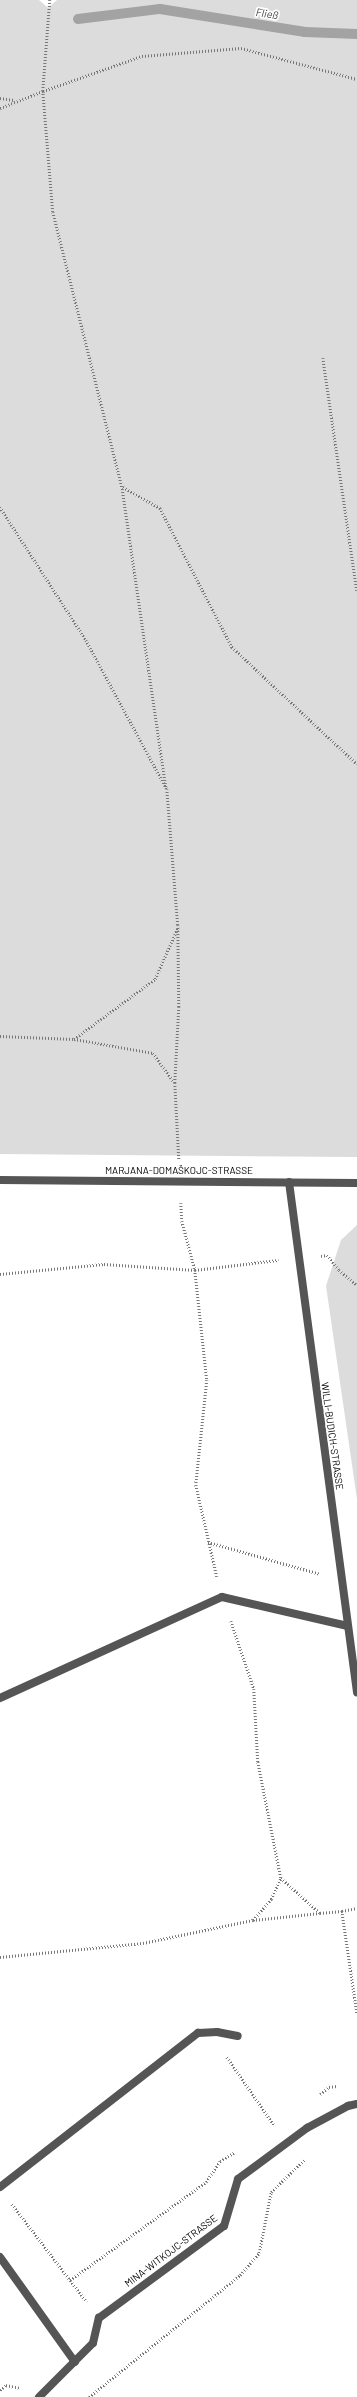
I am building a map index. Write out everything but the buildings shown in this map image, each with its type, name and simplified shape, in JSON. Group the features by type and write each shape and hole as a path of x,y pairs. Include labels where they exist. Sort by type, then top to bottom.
{"street":[{"name":"MARJANA-DOMAŠKOJC-STRASSE","path":"0,1180 357,1183"},
{"name":"WILLI-BUDICH-STRASSE","path":"289,1182 357,1692"},
{"path":"0,1698 222,1597 348,1626"},
{"path":"0,2187 198,2033 217,2032 238,2036"},
{"name":"MINA-WITKOJC-STRASSE","path":"99,2318 224,2226 238,2179 306,2128 348,2106 357,2104"},
{"path":"0,2257 74,2362"},
{"path":"39,2397 93,2343 99,2318"}],"path":[{"path":"49,0 43,91 53,212 122,486 167,789 178,925 179,1007 175,1083 182,1221 195,1270 207,1380 196,1486 207,1542 222,1597 254,1689 258,1762 281,1878 271,1899 253,1920"},
{"path":"0,108 14,100 142,56 241,48 357,79"},
{"path":"0,98 14,100"},
{"path":"323,358 357,590"},
{"path":"122,486 160,508 232,647 357,764"},
{"path":"0,507 86,640 167,789"},
{"path":"74,1039 154,979 178,925"},
{"path":"0,1036 74,1039 153,1053 175,1083"},
{"path":"0,1274 104,1264 195,1270 298,1257 327,1255 339,1270 357,1285"},
{"path":"207,1542 341,1580"},
{"path":"281,1878 320,1913"},
{"path":"0,1957 143,1944 253,1920 357,1908"},
{"path":"342,1910 357,2013"},
{"path":"317,2097 329,2087 340,2085"},
{"path":"270,2131 282,2123"},
{"path":"70,2280 206,2182 220,2161 239,2150"},
{"path":"89,2397 240,2275 258,2254 271,2192 287,2173 310,2155"},
{"path":"9,2200 99,2318"}],"shaded area":[{"path":"0,0 39,0 48,8 57,0 357,0 357,1157 0,1154"},
{"path":"357,1225 357,1499 326,1286 341,1240"}],"waterway":[{"name":"Fließ","path":"78,19 160,9 305,32 357,34"}]}
